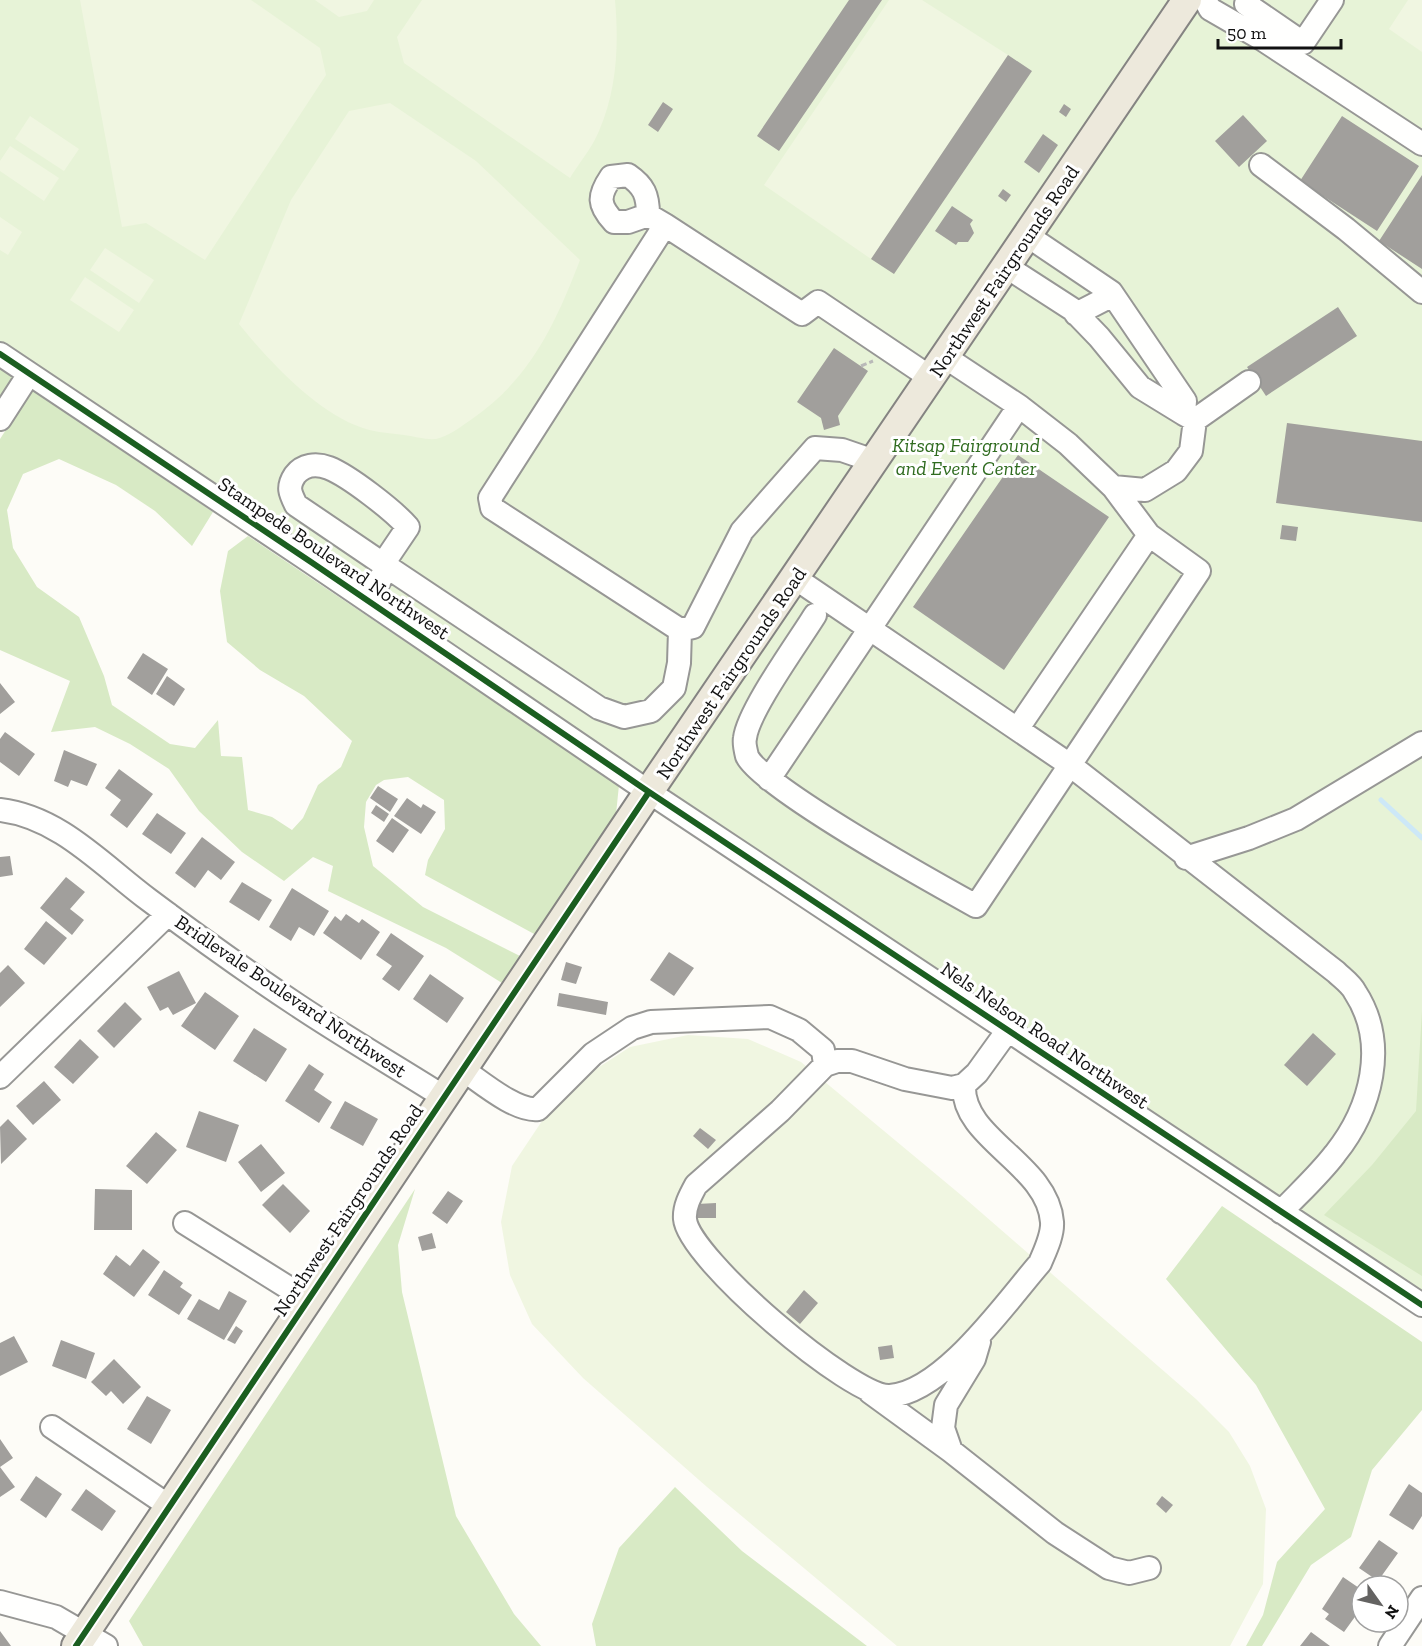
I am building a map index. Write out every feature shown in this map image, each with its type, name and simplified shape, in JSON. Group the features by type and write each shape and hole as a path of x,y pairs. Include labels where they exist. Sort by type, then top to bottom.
{"main road":[{"name":"Northwest Fairgrounds Road","path":"89,1641 169,1506 649,792 1187,0"}],"street":[{"path":"1205,0 1210,9 1262,39 1422,144"},
{"path":"1249,0 1246,4 1303,43 1332,0"},
{"path":"1261,165 1346,229 1422,292"},
{"path":"815,615 753,713 744,738 747,757 769,779 897,862 976,906 1199,571 1149,534 1113,487 1068,444 1019,406 938,368 818,302 802,314 656,220 490,498 492,508 680,630 693,627 742,531 815,448 842,450 874,461"},
{"path":"1028,236 1113,295 1185,401 1190,417 1191,450 1176,471 1145,490 1113,487"},
{"path":"1007,267 1076,314 1140,387 1190,417"},
{"path":"1076,314 1113,295"},
{"name":"Stampede Boulevard Northwest","path":"0,354 649,792"},
{"path":"0,419 29,374"},
{"path":"1190,417 1249,382"},
{"path":"769,779 1019,406"},
{"path":"369,601 384,572 382,564 408,527 394,511 328,468 313,465 300,468 290,483 290,493 296,505 382,564 599,708 624,717 651,711 674,688 679,663 680,630"},
{"path":"1018,728 1149,534"},
{"path":"795,578 1070,765 1186,858 1336,972 1355,991 1369,1021 1375,1063 1364,1105 1336,1153 1281,1212"},
{"path":"1186,858 1249,838 1296,819 1422,743"},
{"name":"Nels Nelson Road Northwest","path":"649,792 1422,1305"},
{"name":"Bridlevale Boulevard Northwest","path":"0,810 20,812 73,839 168,914 297,1005 444,1096"},
{"name":"Bridlevale Boulevard Northwest","path":"0,1077 168,914"},
{"path":"462,1069 517,1105 530,1110 538,1109 593,1054 632,1028 651,1022 745,1016 770,1017 799,1030 824,1050 825,1065"},
{"path":"1008,1030 977,1073 964,1085 941,1088 905,1079 852,1060 837,1060 825,1065 780,1111 696,1185 687,1200 685,1220 693,1242 722,1277 805,1348 951,1451 1055,1533 1109,1568 1129,1573 1149,1568"},
{"path":"869,1391 890,1396 917,1388 943,1373 1040,1263 1053,1223 1044,1194 966,1107 964,1085"},
{"path":"185,1223 308,1300"},
{"path":"951,1451 943,1428 946,1404 974,1359 983,1329"},
{"path":"52,1427 169,1506"},
{"path":"1390,1646 1422,1598"},
{"path":"0,1602 56,1617 89,1641"}],"green space":[{"name":"Kitsap Fairground and Event Center","path":"0,0 1422,0 1422,1305 0,354"},
{"path":"80,0 251,0 320,48 326,75 205,260 146,223 122,227"},
{"path":"315,0 374,0 367,11 339,17"},
{"path":"422,0 615,0 617,34 610,99 596,137 570,178 404,63 397,37"},
{"path":"889,0 922,0 1008,55 871,259 764,185"},
{"path":"1408,0 1422,0 1422,52 1389,29"},
{"path":"390,103 476,161 580,260 561,307 525,368 510,386 472,419 436,439 373,431 339,417 307,395 263,352 239,324 291,200 349,111"},
{"path":"30,116 79,149 64,171 15,139"},
{"path":"10,146 59,178 44,201 0,171 0,161"},
{"path":"0,217 22,232 8,255 0,250"},
{"path":"105,248 154,280 139,303 90,270"},
{"path":"85,277 134,310 119,332 70,300"},
{"path":"0,367 15,377 0,401"},
{"path":"32,390 213,512 192,546 155,511 116,485 59,459 23,474 7,510 13,548 37,587 79,617 104,676 112,705 170,744 195,748 218,720 221,756 242,757 248,810 272,817 292,830 303,818 318,785 341,767 352,741 304,696 260,670 227,642 220,591 228,551 248,536 619,785 616,814 536,935 425,875 428,860 445,829 444,800 408,777 384,780 376,785 366,802 364,827 373,866 423,907 522,957 502,983 446,948 328,891 333,866 313,857 284,881 242,852 199,811 169,769 130,744 95,727 51,732 70,681 0,650 0,439"},
{"path":"1422,1011 1422,1276 1324,1215 1372,1165 1416,1111"},
{"path":"688,1035 748,1039 801,1062 961,1195 1196,1399 1229,1432 1250,1466 1266,1509 1263,1584 1230,1646 897,1646 707,1487 583,1378 532,1324 510,1275 501,1222 512,1166 548,1112 590,1073 630,1047"},
{"path":"415,1189 398,1245 402,1292 456,1516 514,1614 541,1646 143,1646 129,1621"},
{"path":"1222,1206 1422,1342 1422,1410 1372,1470 1351,1537 1311,1565 1262,1646 1246,1646 1263,1615 1277,1562 1325,1509 1256,1385 1166,1279"},
{"path":"675,1487 742,1551 867,1646 596,1646 592,1624 619,1548"}],"building":[{"path":"849,0 882,0 779,151 757,136"},
{"path":"1008,55 1032,71 894,274 871,259"},
{"path":"663,102 673,109 658,132 648,125"},
{"path":"1064,104 1071,109 1066,117 1059,112"},
{"path":"1243,115 1267,141 1239,167 1215,141"},
{"path":"1342,116 1419,166 1377,231 1300,181"},
{"path":"1043,134 1058,145 1039,173 1024,162"},
{"path":"1422,175 1422,269 1379,241"},
{"path":"1003,189 1011,195 1006,202 998,196"},
{"path":"952,206 973,220 970,224 974,233 968,242 958,242 956,245 935,231"},
{"path":"1338,307 1357,336 1266,396 1247,367"},
{"path":"834,348 868,371 838,416 840,425 824,430 821,418 797,402"},
{"path":"1287,423 1422,441 1422,522 1276,503"},
{"path":"1018,455 1109,517 1004,670 913,607"},
{"path":"1282,525 1298,527 1296,541 1280,539"},
{"path":"143,653 168,669 152,695 127,678"},
{"path":"167,676 185,689 174,706 156,694"},
{"path":"0,683 15,702 0,714"},
{"path":"5,732 35,754 19,776 0,762 0,739"},
{"path":"64,750 97,764 87,786 71,780 68,787 54,781"},
{"path":"119,769 153,794 127,828 110,815 121,800 105,788"},
{"path":"378,786 398,799 390,812 370,798"},
{"path":"407,798 421,808 423,804 436,812 421,834 394,816"},
{"path":"376,805 389,814 384,822 371,813"},
{"path":"157,813 186,833 171,854 142,834"},
{"path":"392,818 409,830 393,853 376,841"},
{"path":"202,837 235,862 221,880 208,870 195,888 175,873"},
{"path":"10,856 13,875 0,877 0,857"},
{"path":"66,877 85,892 70,909 84,920 72,935 40,908"},
{"path":"242,882 272,900 259,921 229,902"},
{"path":"292,888 329,911 314,936 299,927 291,941 269,927"},
{"path":"346,914 359,923 362,919 380,932 361,960 323,933 335,916 341,921"},
{"path":"46,921 67,938 44,965 24,949"},
{"path":"391,933 424,956 399,991 382,979 392,966 376,955"},
{"path":"669,952 694,968 674,996 650,980"},
{"path":"566,962 582,967 576,984 561,980"},
{"path":"8,965 25,983 0,1007 0,973"},
{"path":"179,971 196,1003 173,1015 168,1007 160,1011 147,987"},
{"path":"430,974 464,998 447,1023 413,999"},
{"path":"205,992 239,1016 215,1050 181,1026"},
{"path":"559,993 608,1002 606,1015 557,1006"},
{"path":"125,1002 142,1019 114,1048 97,1031"},
{"path":"254,1028 287,1049 266,1082 233,1061"},
{"path":"1313,1033 1336,1054 1307,1086 1284,1065"},
{"path":"80,1039 99,1057 73,1084 54,1067"},
{"path":"309,1064 324,1074 314,1090 332,1102 319,1123 285,1101"},
{"path":"44,1081 61,1100 33,1125 16,1106"},
{"path":"345,1101 378,1119 363,1146 330,1128"},
{"path":"199,1111 239,1125 226,1162 186,1147"},
{"path":"8,1119 27,1139 1,1164 0,1127"},
{"path":"700,1128 716,1140 708,1149 693,1136"},
{"path":"156,1132 177,1150 147,1184 126,1166"},
{"path":"261,1144 285,1173 261,1192 238,1162"},
{"path":"283,1184 310,1211 290,1233 262,1205"},
{"path":"95,1189 132,1190 132,1230 94,1230"},
{"path":"448,1191 463,1201 447,1224 432,1213"},
{"path":"716,1203 716,1218 697,1218 697,1204"},
{"path":"432,1233 436,1248 422,1251 418,1237"},
{"path":"143,1249 160,1262 134,1297 103,1274 116,1255 130,1266"},
{"path":"164,1270 183,1283 180,1287 192,1295 179,1315 148,1295"},
{"path":"804,1290 818,1303 800,1324 786,1312"},
{"path":"229,1291 247,1301 224,1340 187,1319 199,1299 219,1310"},
{"path":"236,1326 243,1331 235,1344 227,1340"},
{"path":"14,1336 28,1362 0,1376 0,1343"},
{"path":"61,1340 95,1353 86,1379 52,1366"},
{"path":"892,1345 894,1358 880,1360 878,1347"},
{"path":"114,1359 141,1387 123,1404 111,1391 106,1396 91,1382"},
{"path":"147,1396 171,1410 151,1444 127,1429"},
{"path":"0,1439 13,1458 0,1467"},
{"path":"0,1467 15,1487 0,1497"},
{"path":"36,1476 62,1494 46,1518 20,1500"},
{"path":"1409,1484 1422,1493 1422,1516 1413,1530 1389,1515"},
{"path":"86,1489 116,1511 102,1531 71,1510"},
{"path":"1162,1496 1173,1505 1166,1513 1156,1504"},
{"path":"1379,1540 1398,1553 1383,1574 1368,1574 1359,1568"},
{"path":"1343,1577 1350,1582 1350,1624 1344,1632 1325,1619 1329,1614 1322,1609"},
{"path":"0,1631 11,1646 0,1646"},
{"path":"1311,1632 1330,1646 1300,1646"}],"waterway":[{"path":"1381,800 1422,838"}],"cycle path":[{"path":"0,354 649,792 1422,1305"},
{"path":"76,1646 649,792"}]}
